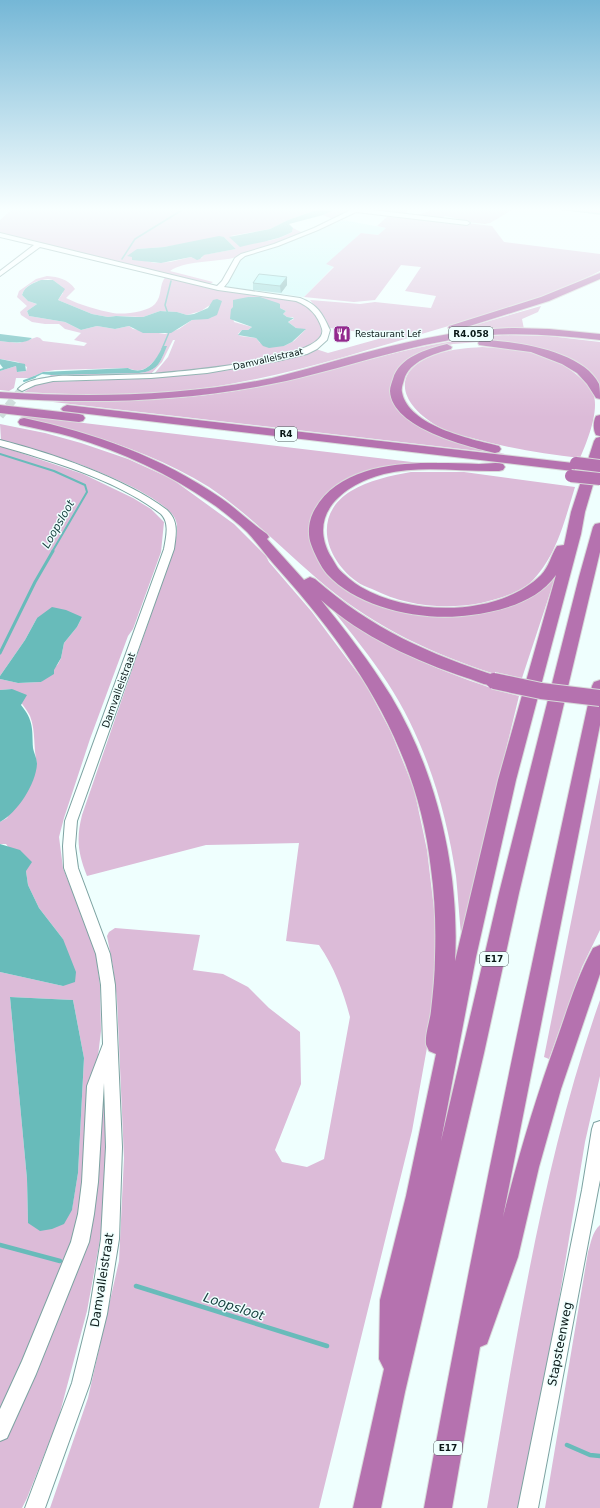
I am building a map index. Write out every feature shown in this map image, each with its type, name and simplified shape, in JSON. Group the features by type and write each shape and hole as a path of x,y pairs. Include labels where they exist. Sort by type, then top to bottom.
{"highway":[{"path":"0,395 36,398 102,400 148,397 250,385 290,377 545,299 597,277"},
{"name":"R4.058","path":"334,364 465,335 511,332 586,335 600,337"},
{"path":"600,396 597,389 588,378 570,364 548,353 509,344 476,343 444,348 420,357 410,363 402,371 398,378 396,388 397,398 413,418 437,432 465,442 573,468 600,466"},
{"name":"R4","path":"0,401 600,470"},
{"name":"R4","path":"0,409 499,467 573,468 600,479"},
{"path":"0,418 62,431 136,455 181,478 218,502 265,539 327,599 355,618 406,648 435,661 494,681 541,691 600,698"},
{"path":"600,420 600,432"},
{"path":"392,1392 393,1300 418,1196 466,957 507,780 574,534 578,512 600,441"},
{"path":"499,467 405,467 384,471 356,480 336,493 320,512 316,533 322,557 328,566 344,581 363,593 391,605 412,610 441,613 463,613 490,609 521,598 546,579 557,562 567,533 578,512"},
{"name":"E17","path":"367,1508 392,1392 509,893 586,577 600,527"},
{"path":"253,531 310,597 354,654 385,701 410,752 423,786 433,821 444,890 446,953 443,1007 429,1094 418,1196"},
{"name":"E17","path":"438,1508 459,1388 550,920 600,686"},
{"path":"459,1388 506,1256 527,1167 550,1089 590,973 600,954"}],"street":[{"name":"Damvalleistraat","path":"22,390 33,383 53,378 151,376 207,371 304,352 314,347 324,338 326,330 318,313 305,302 293,298 218,288 175,277"},
{"path":"218,288 225,282 227,277"},
{"name":"Damvalleistraat","path":"0,443 74,465 105,478 134,493 165,513 170,521 172,529 169,549 71,821 69,846 71,868 103,954 108,985 114,1147 110,1239 98,1314 81,1383 35,1508"},
{"name":"Damvalleistraat","path":"0,1431 29,1367 80,1242 86,1214 90,1182 95,1086 110,1043"},
{"name":"Stapsteenweg","path":"528,1508 595,1192 600,1129"}],"shaded area":[{"path":"56,277 63,279 75,289 66,298 107,312 117,314 129,313 152,307 157,301 162,283 165,277 172,277 249,295 301,302 312,310 320,322 322,336 309,346 291,353 268,359 217,368 154,374 168,357 175,340 173,340 162,362 151,374 47,378 51,375 61,374 145,372 157,365 166,346 155,361 141,370 128,368 55,370 43,372 30,378 16,378 14,388 9,391 0,390 0,371 16,366 18,372 26,371 27,367 18,362 0,359 0,341 19,343 37,337 43,341 84,346 87,343 74,340 81,333 65,329 59,324 32,322 21,315 20,312 27,306 17,297 19,291 36,279","holes":["41,280 53,280 62,287 63,293 58,300 92,314 108,317 143,317 160,311 177,312 187,315 201,311 210,305 213,317 192,320 179,329 165,334 133,329 129,326 115,329 97,326 81,330 65,322 29,316 27,311 37,304 25,299 22,295 24,291 33,283","248,297 280,306 280,308 286,311 283,314 287,317 293,317 294,319 288,322 296,328 305,330 294,341 284,346 260,343 256,338 240,336 238,334 242,330 248,330 252,327 234,322 231,309"]},
{"path":"183,277 195,277 213,282 210,284"},
{"path":"230,277 323,277 304,297 226,287"},
{"path":"324,277 392,277 375,300 354,302 304,297"},
{"path":"414,277 587,277 540,297 498,311 333,360 256,379 204,388 153,393 75,394 24,392 36,385 47,382 138,379 230,370 284,359 316,349 328,353 389,336 330,328 325,318 310,300 360,304 375,302 431,308 436,296 405,291"},
{"path":"41,280 53,280 65,289 58,300 92,314 108,317 143,317 160,311 177,312 187,315 194,314 208,308 213,300 217,299 222,301 217,315 208,319 192,320 171,333 143,333 129,326 115,329 97,326 81,330 65,322 29,316 27,311 37,304 28,301 22,295 23,292 33,283"},
{"path":"248,297 260,297 280,304 280,308 286,311 283,314 287,317 294,318 288,322 296,328 306,329 292,342 284,346 269,348 263,346 256,338 238,335 242,330 248,330 252,327 230,319 233,300"},
{"path":"541,306 538,312 522,319 524,329 452,334 451,332"},
{"path":"0,334 32,338 25,342 0,341"},
{"path":"503,335 549,336 600,342 600,386 596,381 565,358 479,342 453,344 433,349 393,381 408,417 471,445 505,454 53,402 136,401 219,394 273,384 416,348 445,342"},
{"path":"163,346 167,346 158,365 145,372 42,374 34,378 30,378 43,372 128,368 134,370 145,369 154,361"},
{"path":"482,347 520,350 544,356 566,367 584,381 592,390 595,400 594,417 580,458 512,448 456,434 441,428 428,420 417,410 409,400 405,390 406,380 411,370 421,361 443,352"},
{"path":"0,359 25,364 26,371 17,372 16,366 0,371 0,369 3,368 0,364"},
{"path":"25,416 420,463 344,484 312,535 353,591 445,616 464,616 503,609 519,602 552,577 555,578 522,678 495,672 495,674 450,658 406,638 366,615 346,602 312,575 225,498 194,478 146,455 113,443 79,432 33,422 20,417"},
{"path":"0,424 45,433 81,443 128,459 172,479 234,524 266,556 269,562 312,612 365,683 391,732 414,789 427,850 437,934 434,992 428,1042 412,1131 319,1508 50,1508 88,1398 119,1261 124,1158 117,999 107,936 109,932 115,928 200,935 193,970 223,974 248,987 269,1008 300,1032 301,1084 275,1150 282,1162 307,1167 324,1159 350,1017 338,979 319,945 286,941 299,843 206,845 87,876 79,846 79,831 82,815 173,551 177,525 170,512 159,503 128,485 68,460 1,440"},
{"path":"0,446 83,474 133,498 151,509 164,522 161,552 90,739 59,837 63,868 95,948 100,985 101,1031 98,1056 91,1088 78,1228 0,1417 0,972 63,986 63,939 39,908 28,885 26,871 6,844 0,844 0,822 7,818 37,764 33,728 30,716 12,689 0,690 0,679 18,683 41,682 58,664 61,658 64,643 77,627 82,617 37,618 25,640 0,676","holes":["10,997 73,1000 84,1058 78,1173 72,1209 28,1223 27,1179"]},
{"path":"411,472 464,472 575,487 564,524 554,548 541,570 528,585 508,595 481,603 453,606 425,605 412,603 385,595 358,582 345,572 337,561 327,536 327,524 331,512 339,501 351,491 372,481"},
{"path":"52,607 66,610 82,617 77,627 64,643 61,658 54,670 54,674 41,682 18,683 0,679 0,676 25,640 37,618"},
{"path":"332,609 370,635 408,655 491,689 519,696 461,934 456,876 452,851 440,800 423,751 400,704 387,682 368,654"},
{"path":"12,689 27,695 21,705 30,721 33,748 37,764 33,780 19,805 13,812 0,822 0,690"},
{"path":"600,777 600,930 582,967 549,1059 544,1057"},
{"path":"0,844 20,850 32,862 26,871 28,885 39,908 63,939 76,972 75,982 63,986 0,972"},
{"path":"10,997 73,1000 84,1058 78,1173 72,1210 64,1224 52,1229 40,1231 28,1223 27,1179"},
{"path":"600,1000 600,1076 585,1142 554,1330 518,1508 487,1508 533,1251 547,1188 562,1125"},
{"path":"104,1082 106,1150 101,1234 87,1311 58,1420 27,1498 22,1508 0,1508 0,1442 40,1355 83,1243 98,1087"},
{"path":"600,1225 600,1508 545,1508 588,1252 593,1234"}],"building":[{"path":"257,277 287,277 280,286 253,283"}],"waterway":[{"name":"Loopsloot","path":"168,314 165,305 171,281"},
{"name":"Loopsloot","path":"162,349 170,330"},
{"name":"Loopsloot","path":"24,381 35,377"},
{"name":"Loopsloot","path":"0,454 54,471 85,485 87,492 52,552"},
{"name":"Loopsloot","path":"0,653 35,582 53,551"},
{"name":"Loopsloot","path":"0,1245 60,1261"},
{"name":"Loopsloot","path":"136,1286 327,1346"},
{"name":"Loopsloot","path":"567,1445 590,1455 600,1456"}],"tunnel":[{"path":"0,416 22,389"}],"place":[{"name":"Restaurant Lef","path":"342,334"}]}
